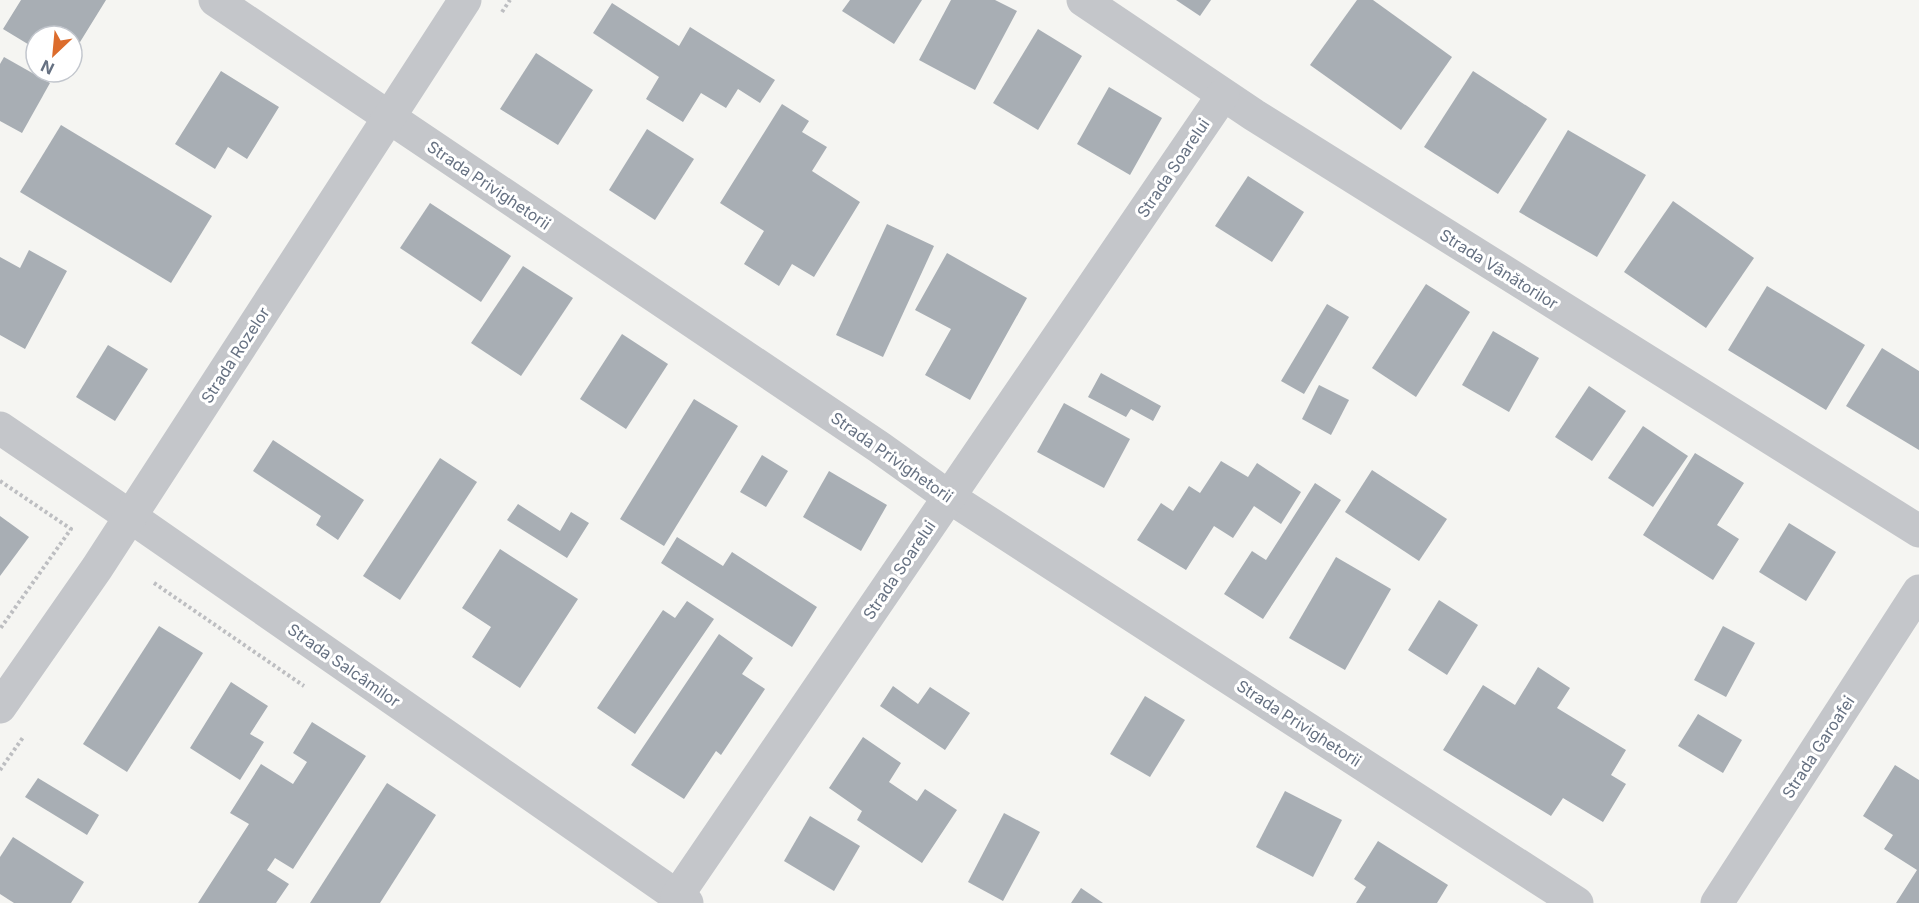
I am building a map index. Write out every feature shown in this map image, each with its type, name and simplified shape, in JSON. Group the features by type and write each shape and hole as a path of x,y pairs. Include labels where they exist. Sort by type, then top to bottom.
{"street":[{"name":"Strada Privighetorii","path":"215,0 879,447 949,497 1577,903"},
{"name":"Strada Rozelor","path":"0,707 131,517 465,0"},
{"name":"Strada Vânătorilor","path":"1083,0 1223,95 1919,531"},
{"name":"Strada Soarelui","path":"682,900 949,497 1223,95"},
{"name":"Strada Salcâmilor","path":"0,428 682,900"},
{"name":"Strada Garoafei","path":"1717,903 1919,591"}],"path":[{"path":"0,481 71,529 0,629"}],"building":[{"path":"21,0 106,0 84,36 84,24 24,24 24,42 3,29"},
{"path":"850,0 922,0 894,44 842,11"},
{"path":"951,0 995,0 1017,11 975,90 919,60"},
{"path":"1176,0 1211,0 1200,16"},
{"path":"1357,0 1373,0 1452,57 1401,130 1310,65"},
{"path":"612,3 679,46 690,27 775,80 760,103 738,89 726,108 701,93 683,122 646,99 659,77 593,33"},
{"path":"1038,29 1082,56 1038,130 993,103"},
{"path":"536,53 593,90 558,145 500,109"},
{"path":"4,57 24,68 24,84 49,84 22,133 0,121 0,64"},
{"path":"221,71 279,107 247,159 228,147 215,169 175,144"},
{"path":"1473,71 1547,119 1498,194 1424,147"},
{"path":"1109,87 1162,118 1130,175 1077,144"},
{"path":"782,104 809,121 802,132 827,147 812,171 860,202 814,277 792,264 779,286 744,264 764,231 720,203"},
{"path":"61,125 212,216 171,283 20,192"},
{"path":"647,129 694,159 655,220 609,190"},
{"path":"1568,130 1646,175 1597,257 1519,212"},
{"path":"1248,176 1304,212 1272,262 1215,226"},
{"path":"1673,201 1754,258 1706,328 1624,272"},
{"path":"430,203 511,256 481,302 400,248"},
{"path":"887,224 934,246 883,357 836,335"},
{"path":"29,250 67,271 25,349 0,335 0,257 20,268"},
{"path":"947,253 1027,298 970,400 925,375 951,329 915,310"},
{"path":"523,266 573,298 521,376 471,343"},
{"path":"1426,284 1470,312 1416,397 1372,368"},
{"path":"1767,286 1865,345 1826,410 1728,350"},
{"path":"1327,304 1349,317 1304,394 1281,381"},
{"path":"1493,331 1539,358 1509,412 1462,385"},
{"path":"622,334 668,364 626,429 580,399"},
{"path":"108,345 148,369 115,421 76,397"},
{"path":"1882,348 1919,371 1919,450 1846,406"},
{"path":"1101,373 1161,406 1153,421 1131,409 1126,417 1088,397"},
{"path":"1319,385 1349,400 1331,435 1302,419"},
{"path":"1589,386 1626,411 1592,461 1555,437"},
{"path":"694,399 738,426 664,546 620,519"},
{"path":"1064,403 1130,439 1104,488 1037,452"},
{"path":"1643,426 1688,456 1653,507 1608,478"},
{"path":"273,440 364,500 338,540 316,525 321,516 253,471"},
{"path":"1695,453 1744,483 1717,525 1739,539 1713,580 1643,535"},
{"path":"762,455 788,471 766,507 740,492"},
{"path":"440,458 477,482 400,600 363,576"},
{"path":"1221,461 1248,477 1257,463 1301,492 1281,524 1254,506 1233,538 1214,526 1186,570 1137,540 1161,503 1173,511 1189,486 1200,493"},
{"path":"1372,470 1447,519 1419,561 1345,512"},
{"path":"829,471 887,505 861,551 803,517"},
{"path":"1315,483 1341,500 1263,619 1224,594 1252,551 1266,560"},
{"path":"518,504 560,531 571,512 589,523 567,558 507,520"},
{"path":"0,516 29,537 0,576"},
{"path":"1789,523 1836,552 1806,601 1759,572"},
{"path":"677,537 723,566 732,552 817,607 792,647 661,563"},
{"path":"500,549 578,599 520,688 472,657 491,627 462,608"},
{"path":"1336,557 1391,589 1345,670 1289,638"},
{"path":"1439,600 1478,625 1447,675 1408,650"},
{"path":"687,601 714,619 635,734 597,708 663,610 675,618"},
{"path":"159,626 203,653 127,772 83,744"},
{"path":"1723,626 1755,643 1726,697 1694,680"},
{"path":"719,634 753,658 742,674 765,689 721,755 716,751 684,799 631,765"},
{"path":"1538,667 1570,688 1557,708 1626,750 1611,775 1626,784 1603,822 1563,798 1551,816 1443,750 1483,685 1515,705"},
{"path":"231,682 268,706 250,734 264,742 240,780 190,748"},
{"path":"893,686 918,704 930,687 970,713 945,750 880,706"},
{"path":"1145,696 1185,720 1150,777 1110,754"},
{"path":"1698,714 1742,740 1723,773 1678,746"},
{"path":"312,722 366,756 293,869 275,858 267,870 289,884 276,903 198,903 249,824 230,813 261,764 293,784 307,762 293,753"},
{"path":"863,737 901,763 889,782 917,801 925,789 957,810 922,863 857,820 862,811 829,788"},
{"path":"1895,765 1919,780 1919,903 1896,903 1917,870 1884,849 1893,835 1863,816"},
{"path":"38,778 99,815 87,835 25,797"},
{"path":"387,783 436,815 380,903 310,903"},
{"path":"1285,791 1342,820 1313,877 1256,847"},
{"path":"1004,813 1040,832 1003,901 968,882"},
{"path":"810,816 860,846 834,891 784,861"},
{"path":"13,837 84,882 71,903 14,903 0,894 0,857"},
{"path":"1378,841 1448,885 1437,903 1356,903 1366,887 1354,879"},
{"path":"1081,888 1103,903 1071,903"}]}
